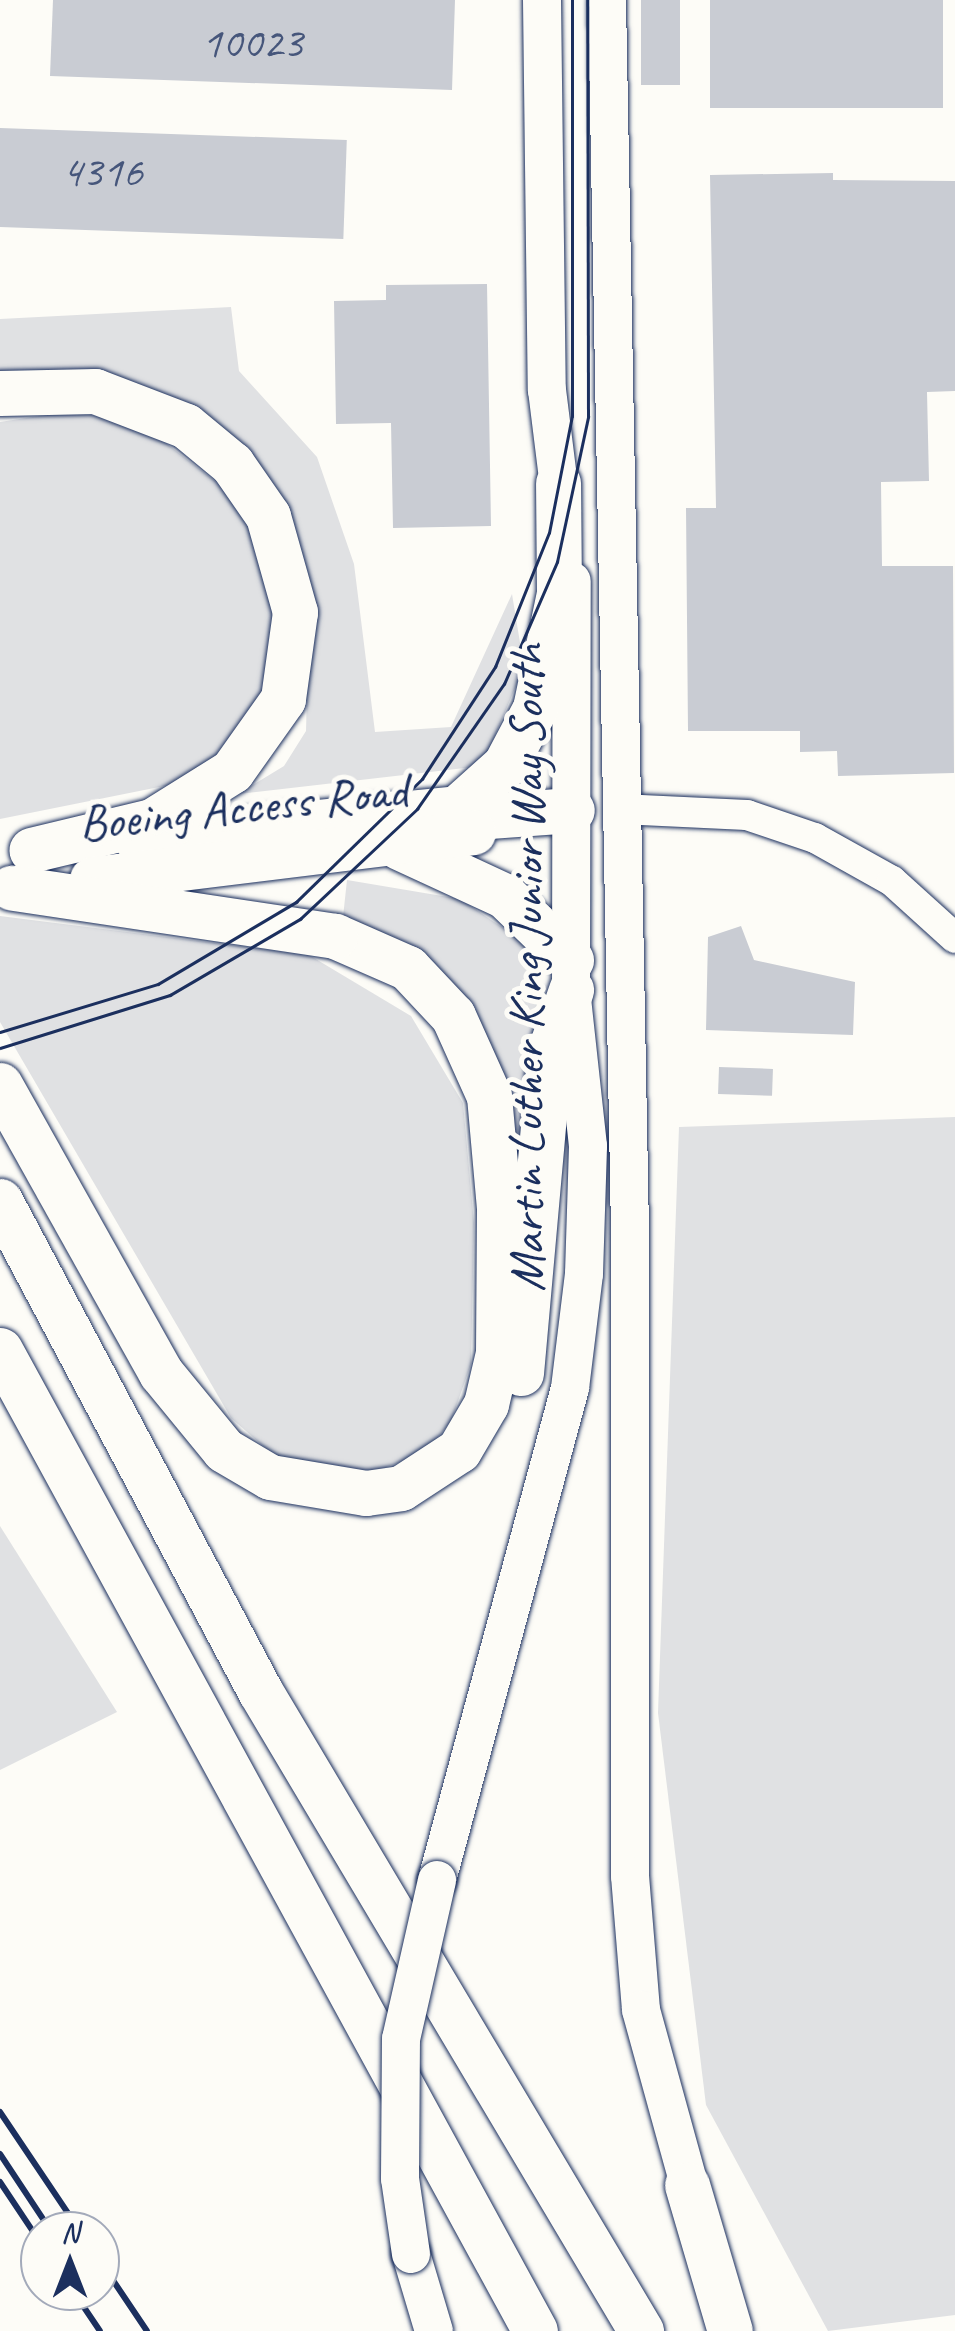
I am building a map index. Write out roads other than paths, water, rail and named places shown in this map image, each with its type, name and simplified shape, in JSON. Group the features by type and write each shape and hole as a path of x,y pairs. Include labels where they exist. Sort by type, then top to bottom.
{"highway":[{"path":"0,392 94,391 186,426 232,464 268,516 295,612 283,699 232,771 152,821 11,870"},
{"path":"473,812 505,765 535,708 559,593 558,483"},
{"name":"Boeing Access Road","path":"11,870 473,812 572,810"},
{"name":"Boeing Access Road","path":"11,870 398,846 467,838 473,812"},
{"path":"0,1085 67,1213 223,1470 258,1499 330,1516 400,1512 486,1458 524,1362 550,1050 571,975 505,896 398,846"},
{"path":"11,870 364,944 431,990 480,1066 494,1135 500,1319 486,1404 459,1450 401,1488 338,1493 270,1477 191,1420"},
{"path":"0,1201 260,1691 640,2331"},
{"path":"67,1213 260,1691"},
{"path":"0,1350 536,2331"},
{"path":"384,1901 670,2331"},
{"path":"687,2185 730,2331"}],"main road":[{"name":"Martin Luther King Junior Way South","path":"434,2331 411,2254 401,2039 436,1880 570,1388 588,1146 571,975 575,600 547,390 542,0"},
{"name":"Martin Luther King Junior Way South","path":"608,0 630,1876 642,2010 687,2185 746,2331"},
{"name":"Boeing Access Road","path":"572,810 620,809"}],"street":[{"path":"620,809 747,815 815,838 892,881 955,938"}],"tram line":[{"path":"0,1032 158,984 296,902 422,779 495,667 549,533 572,416 572,0"},
{"path":"0,1048 170,995 300,919 417,809 504,684 557,562 588,417 587,0"}],"railway":[{"path":"0,2112 67,2211"},
{"path":"0,2154 38,2211"},
{"path":"0,2182 20,2212"},
{"path":"120,2291 147,2331"},
{"path":"86,2311 100,2331"}]}
